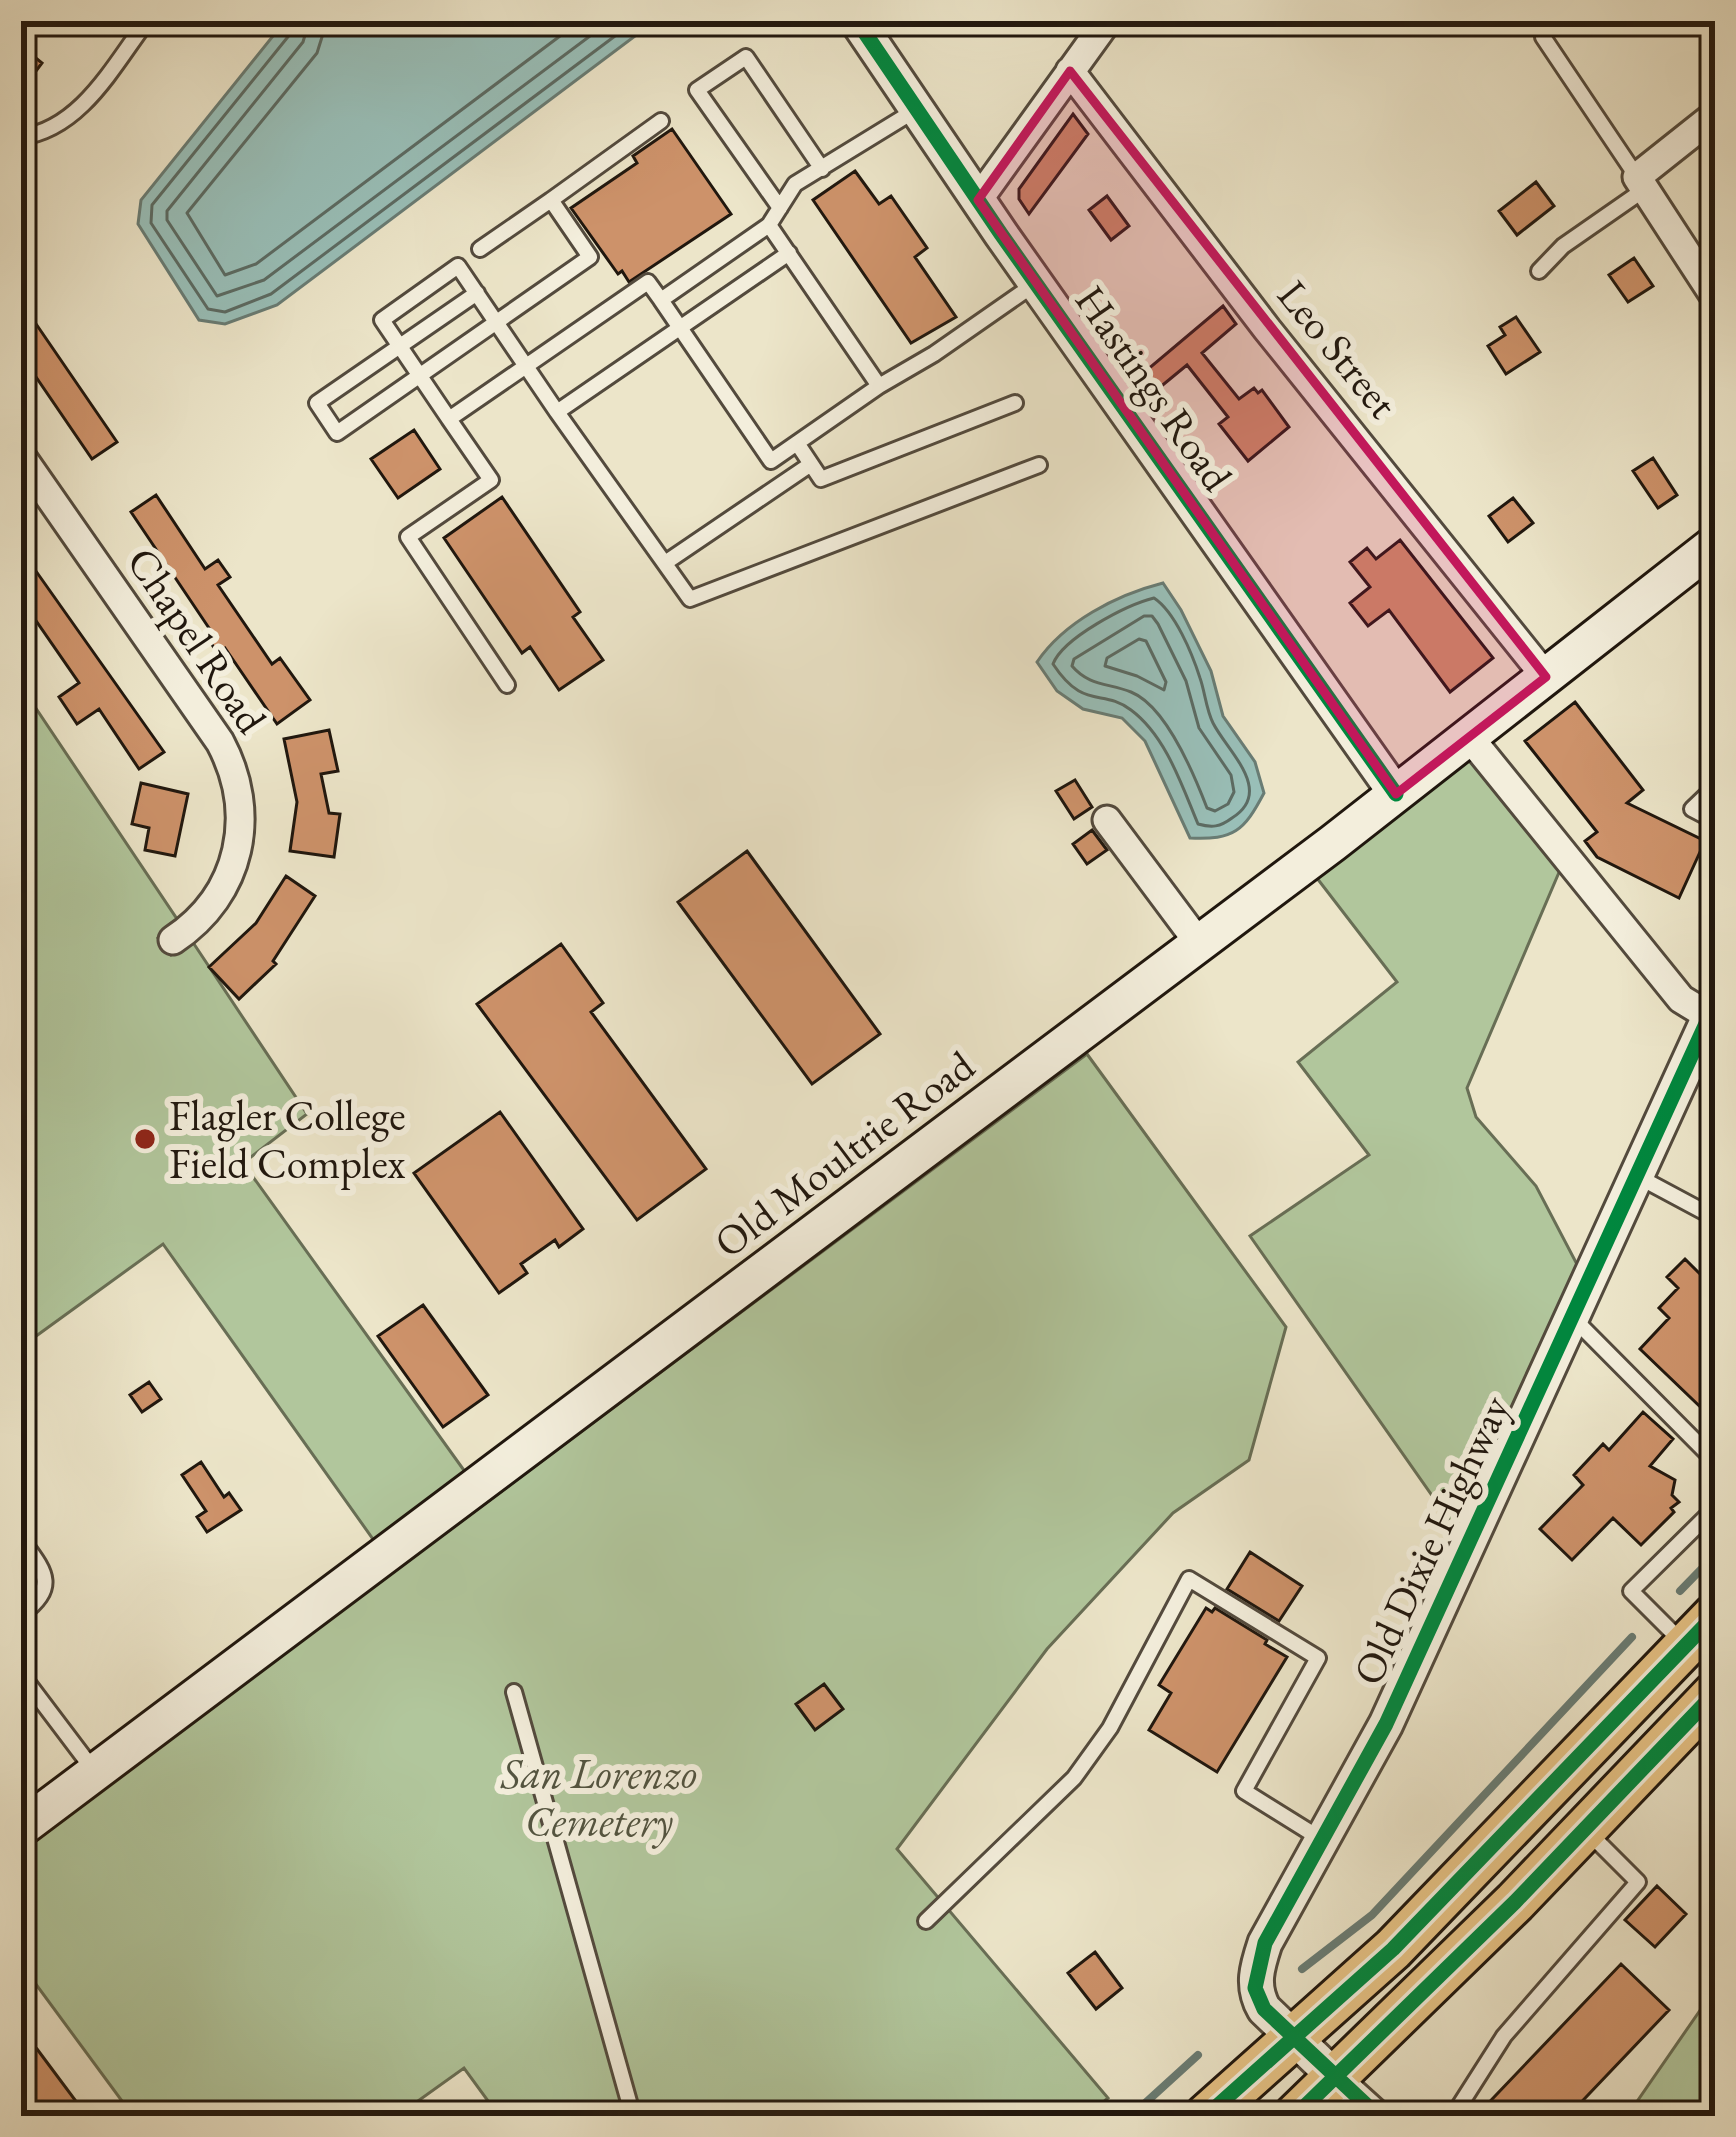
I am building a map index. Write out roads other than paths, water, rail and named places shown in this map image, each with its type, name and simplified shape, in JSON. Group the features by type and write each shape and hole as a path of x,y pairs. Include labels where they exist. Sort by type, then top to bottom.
{"main road":[{"name":"Old Moultrie Road","path":"21,1828 1470,738 1715,544"},
{"path":"1206,2116 1393,1948 1715,1615"},
{"path":"1295,2116 1715,1693"},
{"path":"1668,1742 1715,1715"},
{"path":"1268,2116 1289,2089 1294,2074 1297,2062 1292,2036"}],"street":[{"name":"Hastings Road","path":"856,21 1396,794"},
{"path":"978,200 1107,21"},
{"name":"Leo Street","path":"1070,71 1268,329 1546,677"},
{"path":"1715,115 1641,183 1715,297"},
{"name":"Chapel Road","path":"21,456 220,742 238,784 240,843 233,869 205,915 173,940"},
{"path":"1470,738 1681,998 1712,1010"},
{"path":"1107,820 1198,943"},
{"name":"Old Dixie Highway","path":"1336,2078 1264,2009 1258,1998 1257,1965 1386,1724 1712,1010"},
{"path":"1336,2078 1378,2116"}],"lane":[{"path":"21,137 46,132 76,113 147,21"},
{"path":"1539,272 1563,246 1641,183 1543,37"},
{"path":"779,208 697,90 746,57 822,169"},
{"path":"661,300 769,225 795,184 917,110"},
{"path":"480,249 661,121"},
{"path":"477,293 317,403 337,433 590,257 550,200"},
{"path":"769,225 879,386"},
{"path":"556,412 788,253"},
{"path":"507,685 408,537 491,480 382,320 458,266 690,599 1039,464"},
{"path":"449,419 648,282 771,461 1036,283"},
{"path":"797,443 821,478 1016,403"},
{"path":"664,563 811,464"},
{"path":"1715,787 1692,809 1715,821"},
{"path":"1637,1175 1708,1214 1715,1204"},
{"path":"1573,1317 1715,1461"},
{"path":"1686,1646 1631,1591 1715,1508"},
{"path":"21,1540 44,1571 46,1587 36,1604 21,1615"},
{"path":"926,1921 1074,1778 1110,1728 1189,1579 1318,1658 1244,1791 1321,1839"},
{"path":"21,1674 95,1772"},
{"path":"514,1692 633,2116"},
{"path":"1453,2116 1504,2036 1638,1882 1584,1829"}],"water":[{"path":"285,21 655,21 277,305 225,324 199,320 138,224 141,200"},
{"path":"1163,583 1211,671 1223,716 1255,762 1264,793 1243,824 1227,835 1190,838 1145,741 1122,718 1083,709 1057,691 1037,662 1061,634 1092,612"}],"waterway":[{"path":"1680,1591 1715,1555"},
{"path":"1302,1969 1372,1915 1632,1637"},
{"path":"1131,2116 1198,2055"}],"place":[{"name":"Flagler College Field Complex","path":"145,1139"}],"park label":[{"name":"San Lorenzo Cemetery","path":"599,1797"}]}
